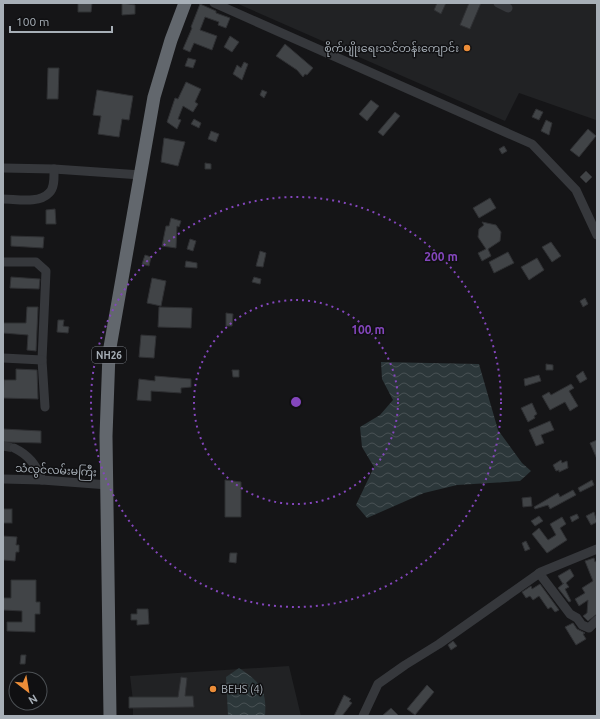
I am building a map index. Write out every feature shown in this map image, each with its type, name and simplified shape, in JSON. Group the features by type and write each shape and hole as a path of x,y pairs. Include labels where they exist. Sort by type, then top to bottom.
{"highway":[{"name":"NH26","path":"110,716 107,528 108,485 106,436 109,353 119,289 157,85 184,3"}],"street":[{"path":"214,3 377,77 532,144 576,190 597,235"},
{"path":"498,3 508,8"},
{"path":"3,168 54,169 141,174"},
{"path":"3,199 32,200 50,193 53,185 54,169"},
{"path":"3,262 36,262 46,271 42,360 45,407"},
{"path":"3,358 42,360"},
{"path":"14,448 25,453 38,469 42,480"},
{"name":"သံလွင်လမ်းမကြီး","path":"3,479 42,480 108,485"},
{"path":"363,716 378,684 439,644 539,573 597,549"},
{"path":"539,573 561,604 582,625 589,628 597,620"}],"shaded area":[{"name":"စိုက်ပျိုးရေးသင်တန်းကျောင်း","path":"236,3 597,3 597,117 596,120 519,93 505,121"},
{"name":"BEHS (4)","path":"289,666 301,716 133,716 130,676"}],"water":[{"path":"381,362 479,364 498,430 522,463 531,471 520,481 457,485 424,493 367,518 356,505 374,467 362,447 360,427 380,415 393,400 382,379"},
{"path":"239,668 261,687 265,699 265,716 228,716 226,677"}],"building":[{"path":"78,3 92,3 91,12 78,12"},
{"path":"122,3 135,5 135,14 122,15"},
{"path":"437,3 446,3 441,14 434,10"},
{"path":"469,3 481,3 470,29 460,25"},
{"path":"200,4 216,11 216,13 230,18 226,28 218,25 219,22 205,17 200,30 217,36 212,50 194,43 190,52 183,49"},
{"path":"230,36 239,42 232,52 224,47"},
{"path":"285,44 313,68 307,75 305,74 303,77 297,70 276,56"},
{"path":"188,58 196,60 193,68 185,66"},
{"path":"244,62 248,64 242,80 233,74 237,65 241,68"},
{"path":"48,68 59,68 58,99 47,99"},
{"path":"186,82 201,89 195,102 198,104 193,112 183,106 178,119 181,120 177,129 167,122 175,98 178,99"},
{"path":"97,90 133,96 129,120 122,119 119,137 98,134 101,116 93,115"},
{"path":"262,90 267,92 264,98 260,95"},
{"path":"371,100 379,106 367,121 359,114"},
{"path":"536,109 543,112 539,120 532,117"},
{"path":"395,112 400,116 383,136 378,132"},
{"path":"194,119 201,123 199,128 191,124"},
{"path":"546,120 552,123 549,135 541,131"},
{"path":"588,129 596,136 579,157 570,150"},
{"path":"211,131 219,134 216,142 208,139"},
{"path":"164,138 185,142 178,166 161,162"},
{"path":"504,146 507,151 502,154 499,149"},
{"path":"205,163 211,164 211,169 205,169"},
{"path":"586,171 592,177 586,183 580,177"},
{"path":"490,198 496,208 479,218 473,208"},
{"path":"55,209 56,224 46,224 46,210"},
{"path":"171,218 181,221 179,227 177,226 176,248 162,246 166,226 169,226"},
{"path":"482,222 496,225 501,232 500,241 488,249 491,256 482,261 478,253 486,249 478,237 479,229 484,225"},
{"path":"11,236 44,237 43,248 11,246"},
{"path":"190,239 196,241 193,251 187,249"},
{"path":"551,242 561,256 552,262 542,247"},
{"path":"260,251 266,253 263,267 256,266"},
{"path":"508,252 514,263 494,273 489,262"},
{"path":"145,255 151,257 149,266 142,264"},
{"path":"537,258 544,270 529,280 521,267"},
{"path":"186,261 197,263 197,268 185,267"},
{"path":"11,277 40,279 39,289 10,288"},
{"path":"254,277 261,279 260,284 252,282"},
{"path":"152,278 166,281 161,306 147,303"},
{"path":"585,298 588,304 583,307 580,301"},
{"path":"27,307 38,307 36,351 27,350 28,335 3,333 3,323 26,323"},
{"path":"159,307 192,308 191,328 158,327"},
{"path":"226,313 233,314 232,326 226,326"},
{"path":"58,320 64,320 63,326 69,327 68,333 57,332"},
{"path":"141,335 156,336 154,358 139,357"},
{"path":"546,364 553,365 553,370 546,370"},
{"path":"16,369 37,370 38,399 3,398 4,380 16,380"},
{"path":"232,370 239,370 239,377 233,377"},
{"path":"583,371 587,379 580,383 576,376"},
{"path":"539,375 541,381 525,386 524,379"},
{"path":"155,376 191,379 191,387 181,388 181,393 151,391 151,401 137,400 139,379 155,381"},
{"path":"571,384 574,388 569,391 578,406 570,411 565,402 550,410 542,396 549,392 551,395"},
{"path":"532,403 537,414 534,416 535,418 528,422 521,408"},
{"path":"550,421 554,430 541,435 544,443 536,446 529,430"},
{"path":"3,429 41,431 41,443 3,442"},
{"path":"597,440 597,459 590,443"},
{"path":"561,460 562,463 567,461 568,468 559,472 559,470 556,471 553,465"},
{"path":"225,480 241,482 241,517 225,517"},
{"path":"592,480 594,485 580,492 578,488"},
{"path":"573,490 576,495 550,509 548,505 535,509 534,507 558,493 560,497"},
{"path":"531,497 532,506 523,507 522,498"},
{"path":"3,509 12,509 12,523 3,523"},
{"path":"594,512 597,522 591,525 586,516"},
{"path":"577,514 579,518 572,522 570,517"},
{"path":"539,516 543,521 535,526 531,521"},
{"path":"562,517 566,524 560,528 567,540 547,553 532,534 539,528 548,540 556,535 550,524"},
{"path":"3,536 17,537 16,545 19,545 19,552 16,552 15,561 3,560"},
{"path":"526,541 530,549 525,551 522,543"},
{"path":"230,553 237,553 236,563 229,562"},
{"path":"594,558 595,562 597,561 597,614 588,621 583,616 587,613 588,600 579,606 575,599 585,593 582,588 593,581 585,561"},
{"path":"570,569 574,576 566,583 569,587 565,589 571,601 569,602 558,588 563,584 558,576"},
{"path":"11,580 36,580 36,602 40,602 40,614 35,614 35,632 7,631 7,622 22,622 22,611 3,610 3,598 11,598"},
{"path":"540,584 559,610 555,612 551,607 548,609 539,596 533,600 530,596 526,598 522,592 531,586 532,589"},
{"path":"137,609 148,609 149,624 137,625 137,620 131,620 131,614 137,614"},
{"path":"573,623 577,629 585,633 583,634 586,639 576,645 565,627"},
{"path":"453,641 457,646 451,650 448,645"},
{"path":"21,655 26,655 25,664 20,664"},
{"path":"181,677 187,678 185,696 193,696 194,707 129,708 129,697 178,697"},
{"path":"427,685 434,692 415,715 407,709"},
{"path":"344,695 351,699 349,701 352,703 342,716 334,716"},
{"path":"391,708 399,716 382,716"}],"tunnel":[{"path":"3,446 14,448"}],"place":[{"name":"စိုက်ပျိုးရေးသင်တန်းကျောင်း","path":"467,48"},
{"name":"BEHS (4)","path":"213,689"}]}
